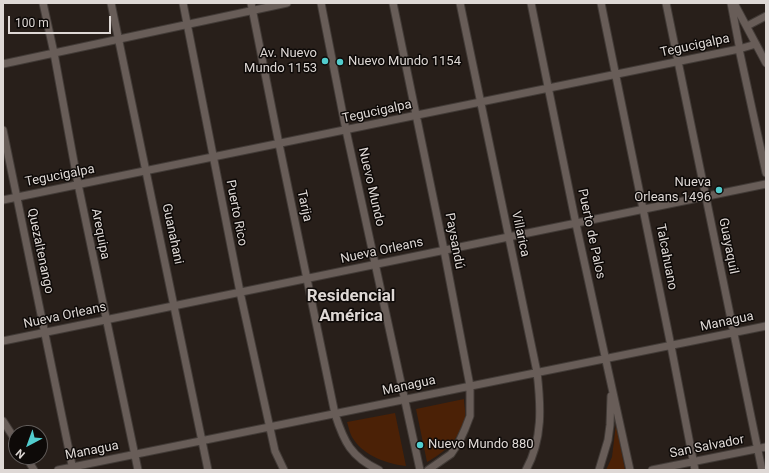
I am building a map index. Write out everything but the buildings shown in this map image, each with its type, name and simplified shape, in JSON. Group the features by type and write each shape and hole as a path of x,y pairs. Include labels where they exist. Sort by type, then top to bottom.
{"street":[{"name":"Arequipa","path":"43,3 54,53 78,184 138,470"},
{"name":"Guanahani","path":"111,3 208,470"},
{"name":"Puerto Rico","path":"183,3 240,292 269,426"},
{"path":"3,64 188,24 252,7 288,3"},
{"name":"Nuevo Mundo","path":"321,3 346,130 420,470"},
{"name":"Paysandú","path":"393,3 444,250 470,386 470,416 459,442 451,454 428,470"},
{"name":"Villarica","path":"460,3 482,103 508,237 537,372 541,399 540,427 533,454 526,470"},
{"name":"Puerto de Palos","path":"531,3 576,224 630,470"},
{"name":"Talcahuano","path":"601,3 644,210 695,470"},
{"name":"Guayaquil","path":"666,3 762,470"},
{"path":"730,3 766,173"},
{"path":"734,3 766,63"},
{"name":"Tarija","path":"252,7 335,414"},
{"path":"747,26 766,16"},
{"name":"Tegucigalpa","path":"3,200 482,103 739,49 756,44"},
{"name":"Quezaltenango","path":"3,130 72,468"},
{"name":"Nueva Orleans","path":"3,341 766,184"},
{"name":"Managua","path":"58,470 766,326"},
{"path":"599,470 608,440 611,384"},
{"path":"335,414 342,434 349,447 357,457 379,470"},
{"path":"269,426 278,459 284,470"},
{"name":"San Salvador","path":"652,470 766,447"}],"shaded area":[{"path":"464,399 465,418 460,432 451,444 440,454 427,462 416,409"},
{"path":"395,413 406,466 384,461 364,451 353,438 347,422"},
{"path":"616,424 625,470 606,470 612,457"}],"place":[{"name":"Av. Nuevo Mundo 1153","path":"325,61"},
{"name":"Nuevo Mundo 1154","path":"340,62"},
{"name":"Nueva Orleans 1496","path":"719,190"},
{"name":"Nuevo Mundo 880","path":"420,445"}],"district":[{"name":"Residencial América","path":"351,307"}]}
